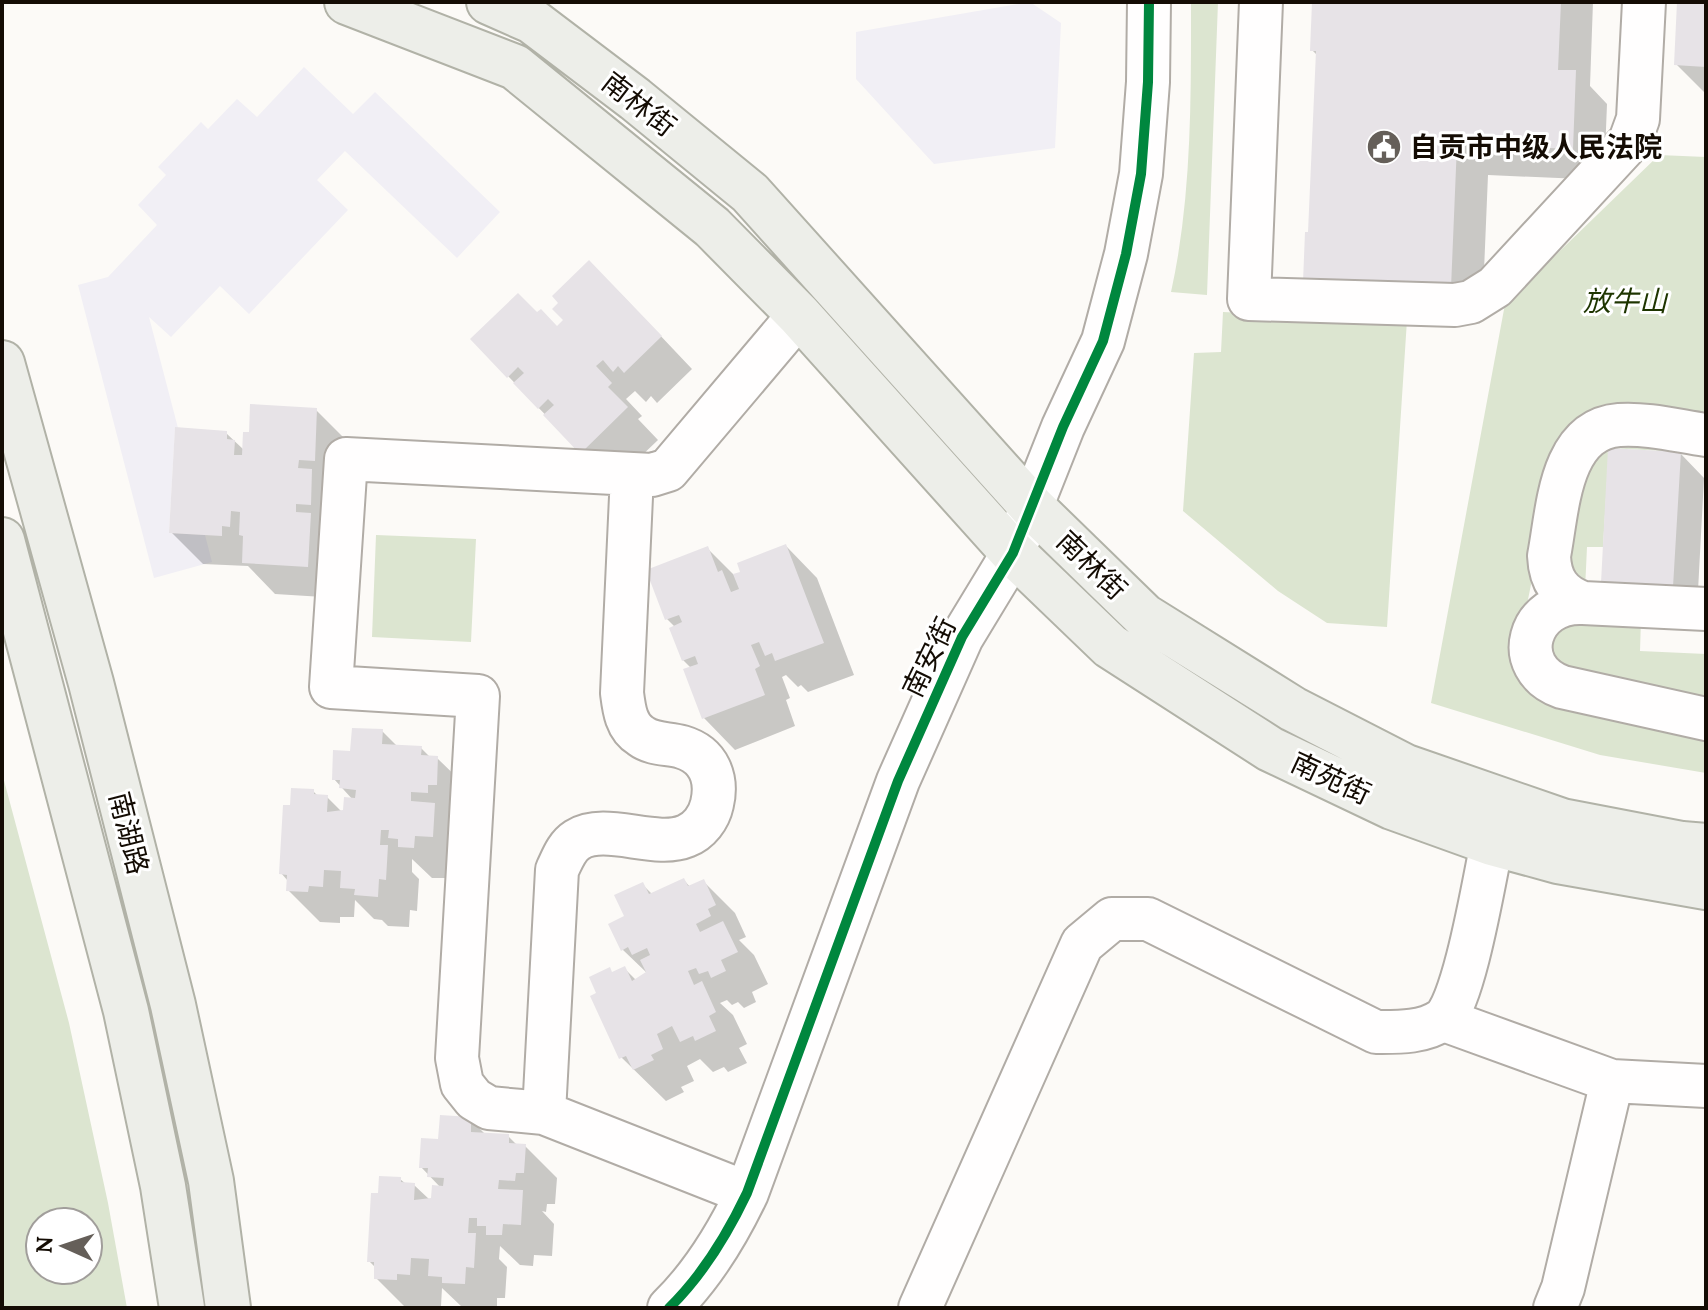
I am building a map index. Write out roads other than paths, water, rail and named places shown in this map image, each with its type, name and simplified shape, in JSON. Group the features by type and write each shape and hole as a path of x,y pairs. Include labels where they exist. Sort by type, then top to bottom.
{"main road":[{"name":"南林街","path":"347,2 515,67 712,227 799,315 1013,553"},
{"name":"南林街","path":"489,2 532,21 635,99 750,193 1032,507 1144,616 1293,709 1406,767 1562,821 1706,846"},
{"name":"南湖路","path":"2,363 91,683 173,1005 211,1181 228,1308"},
{"name":"南湖路","path":"2,540 126,1011 163,1186 182,1308"},
{"name":"南苑街","path":"1013,553 1110,646 1270,749 1392,807 1492,843 1558,861 1706,887"}],"street":[{"name":"南安街","path":"669,1308 698,1276 730,1228 747,1193 898,781 962,637 1013,553 1063,427 1103,341 1126,254 1141,174 1148,82 1149,2"},
{"path":"1261,2 1249,299 1455,305 1471,302 1495,287 1630,141 1638,119 1644,2"},
{"path":"747,1193 544,1113 489,1108 474,1099 462,1084 457,1058 478,696 331,687 346,459 632,475 652,475 668,470 799,315"},
{"path":"1706,435 1623,424 1604,428 1586,437 1567,467 1532,636 1533,660 1541,674 1554,684 1706,719"},
{"path":"544,1113 557,870 565,853 577,839 598,835 675,840 689,835 703,823 714,797 714,779 708,764 697,753 655,743 639,735 628,723 624,709 622,693 632,475"},
{"path":"1549,556 1552,577 1559,588 1583,603"},
{"path":"1532,636 1539,620 1553,608 1568,603 1706,609"},
{"path":"1444,1020 1459,993 1492,843"},
{"path":"920,1308 1082,944 1112,919 1148,919 1376,1032 1411,1032 1444,1020 1612,1081 1706,1086"},
{"path":"1555,1308 1563,1288 1612,1081"}],"place":[{"name":"自贡市中级人民法院","path":"1384,147"}],"park label":[{"name":"放牛山","path":"1625,301"}]}
